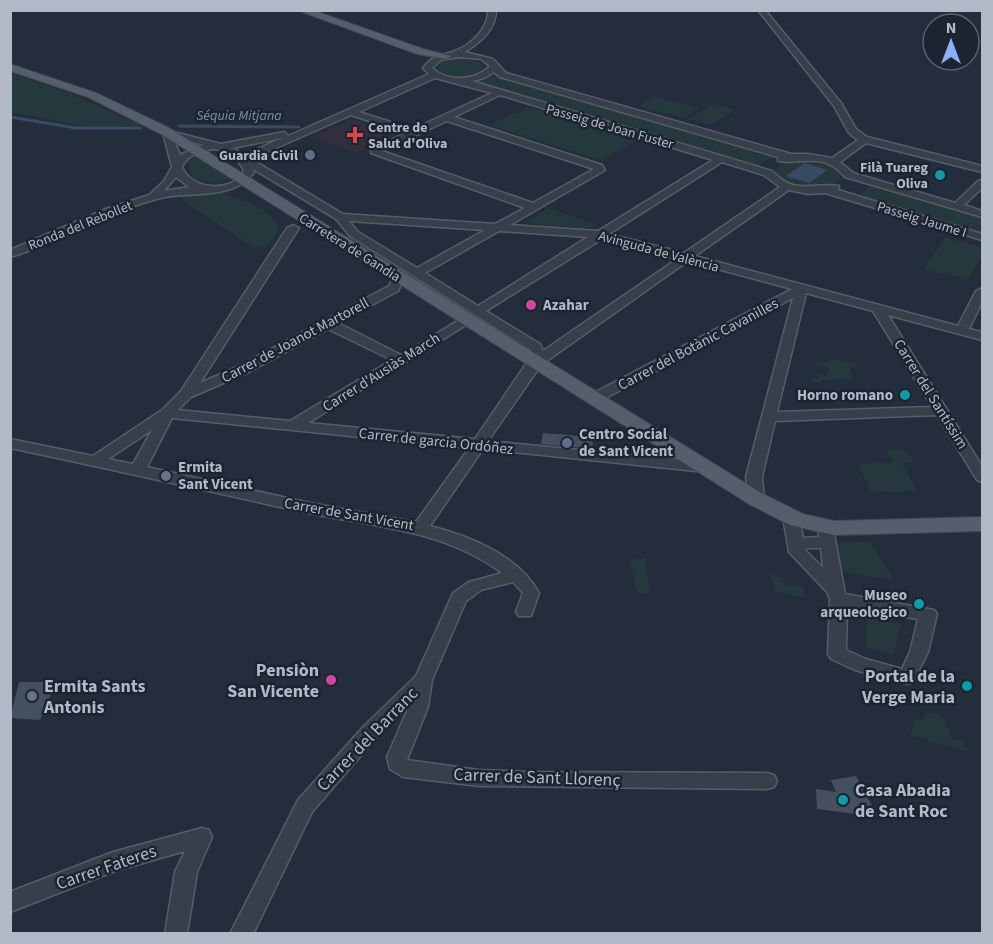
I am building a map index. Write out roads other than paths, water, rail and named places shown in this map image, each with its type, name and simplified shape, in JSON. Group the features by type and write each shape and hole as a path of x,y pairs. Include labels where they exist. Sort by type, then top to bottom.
{"main road":[{"path":"301,10 361,33 427,54 451,56"},
{"path":"361,33 428,64"},
{"name":"Carretera de Gandia","path":"10,68 105,100 165,131 201,145 244,180 398,278 474,315 541,357 595,398 705,467 756,498 827,535 858,529 982,524"}],"street":[{"path":"492,10 493,17 484,33 451,56 428,64 429,71 434,75 453,78 482,76 494,67"},
{"path":"761,10 838,105 852,131 864,140 876,141 982,169"},
{"name":"Passeig de Joan Fuster","path":"451,56 483,58 501,74 790,158 812,158 833,162"},
{"path":"244,180 249,172 243,159 434,75"},
{"name":"Passeig de Joan Fuster","path":"453,78 768,173 773,179 788,186"},
{"path":"498,93 374,150 533,207"},
{"path":"351,112 411,132"},
{"path":"417,273 600,169 445,117"},
{"path":"201,145 251,139 316,127"},
{"path":"165,131 173,147 177,167 184,180 213,189"},
{"path":"201,145 222,147 251,139"},
{"path":"864,140 833,162 849,175 982,214"},
{"name":"Ronda del Rebollet","path":"150,197 168,183 183,157 201,145"},
{"name":"Avinguda de València","path":"222,147 340,218 602,235 980,337"},
{"path":"768,173 769,167 774,162 790,158"},
{"name":"Carrer d'Ausiàs March","path":"294,425 474,315 721,159"},
{"path":"826,190 846,184 849,175"},
{"name":"Ronda del Rebollet","path":"10,254 150,197 188,189 213,189 244,180"},
{"path":"956,207 982,183"},
{"path":"421,527 541,357 788,186"},
{"name":"Passeig Jaume I","path":"788,186 826,190 982,237"},
{"name":"Carretera de Gandia","path":"340,218 354,234 417,273 474,315"},
{"path":"94,462 167,413 186,394 293,228"},
{"name":"Carrer de Joanot Martorell","path":"186,394 244,369 394,288 398,278"},
{"path":"756,498 754,477 801,290"},
{"name":"Carrer del Botànic Cavanilles","path":"595,398 801,290"},
{"path":"962,331 982,291"},
{"path":"771,305 785,307 795,313"},
{"name":"Carrer del Santíssim","path":"879,310 982,477"},
{"path":"327,323 401,360"},
{"path":"769,417 941,411"},
{"path":"138,470 167,413"},
{"name":"Carrer de garcia Ordóñez","path":"167,413 705,467"},
{"name":"Carrer de Sant Vicent","path":"10,443 316,509 421,527 474,546 516,575"},
{"path":"791,517 795,546 800,556 836,594 928,614 919,652 907,677 861,665 837,654 836,594 827,535 795,546"},
{"path":"516,575 531,594 525,612"},
{"name":"Carrer del Barranc","path":"241,933 305,806 369,732 423,680 459,597 475,586 516,575"},
{"name":"Carrer de Sant Llorenç","path":"423,680 419,707 397,757 397,763 403,769 518,780 767,781"},
{"name":"Carrer Fateres","path":"10,902 113,862 202,837 186,872 176,933"}],"water":[{"path":"805,163 827,170 809,183 786,176"}],"waterway":[{"name":"Séquia Mitjana","path":"10,117 76,128 140,128"},
{"name":"Séquia Mitjana","path":"179,126 299,127"}],"place":[{"name":"Centre de Salut d'Oliva","path":"355,135"},
{"name":"Guardia Civil","path":"310,155"},
{"name":"Filà Tuareg Oliva","path":"940,175"},
{"name":"Azahar","path":"531,305"},
{"name":"Horno romano","path":"905,395"},
{"name":"Centro Social de Sant Vicent","path":"567,443"},
{"name":"Ermita Sant Vicent","path":"166,476"},
{"name":"Museo arqueologico","path":"919,604"},
{"name":"Pensiòn San Vicente","path":"331,680"},
{"name":"Portal de la Verge Maria","path":"967,686"},
{"name":"Ermita Sants Antonis","path":"32,696"},
{"name":"Casa Abadia de Sant Roc","path":"843,800"}]}
